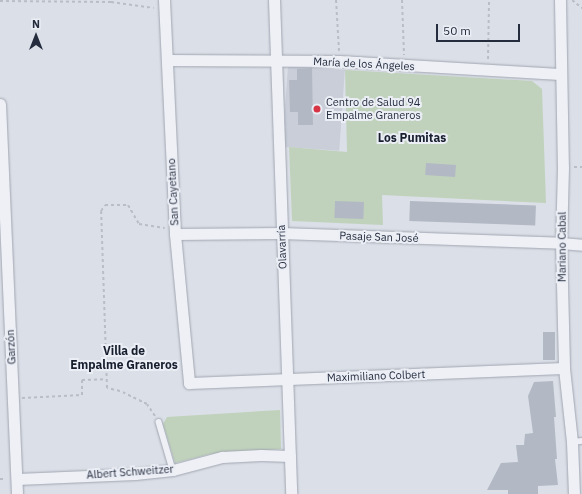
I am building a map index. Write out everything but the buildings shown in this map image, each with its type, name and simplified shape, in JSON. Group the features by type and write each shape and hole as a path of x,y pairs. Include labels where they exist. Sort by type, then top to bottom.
{"street":[{"name":"Olavarría","path":"274,0 291,494"},
{"name":"Mariano Cabal","path":"560,0 560,74 563,167 561,243 564,368 577,442 574,494"},
{"name":"San Cayetano","path":"163,5 175,234 189,383"},
{"name":"María de los Ángeles","path":"167,60 339,61 560,74"},
{"name":"Garzón","path":"0,104 17,494"},
{"name":"Pasaje San José","path":"175,234 281,234 561,243 582,245"},
{"name":"Maximiliano Colbert","path":"189,383 564,368"},
{"name":"Albert Schweitzer","path":"17,479 173,470 222,457 261,455 290,456"}],"lane":[{"path":"159,422 173,470"}],"path":[{"path":"336,0 339,61"},
{"path":"402,0 404,66"},
{"path":"488,70 489,0"},
{"path":"572,0 582,8"},
{"path":"0,1 111,2 163,5"},
{"path":"159,422 147,404 120,391 107,388 101,211 105,206 128,205 139,224 164,227 175,234"},
{"path":"13,399 82,395 82,380 106,379"}],"shaded area":[{"name":"Centro de Salud 94 Empalme Graneros","path":"288,66 345,70 339,151 282,147"}],"green space":[{"path":"345,70 532,81 542,89 546,203 382,195 383,225 292,221 289,147 347,152"},
{"path":"280,410 281,449 210,454 175,463 163,424 167,417"}],"place":[{"name":"Centro de Salud 94 Empalme Graneros","path":"317,109"}],"district":[{"name":"Los Pumitas","path":"412,138"},
{"name":"Villa de Empalme Graneros","path":"124,358"}]}
